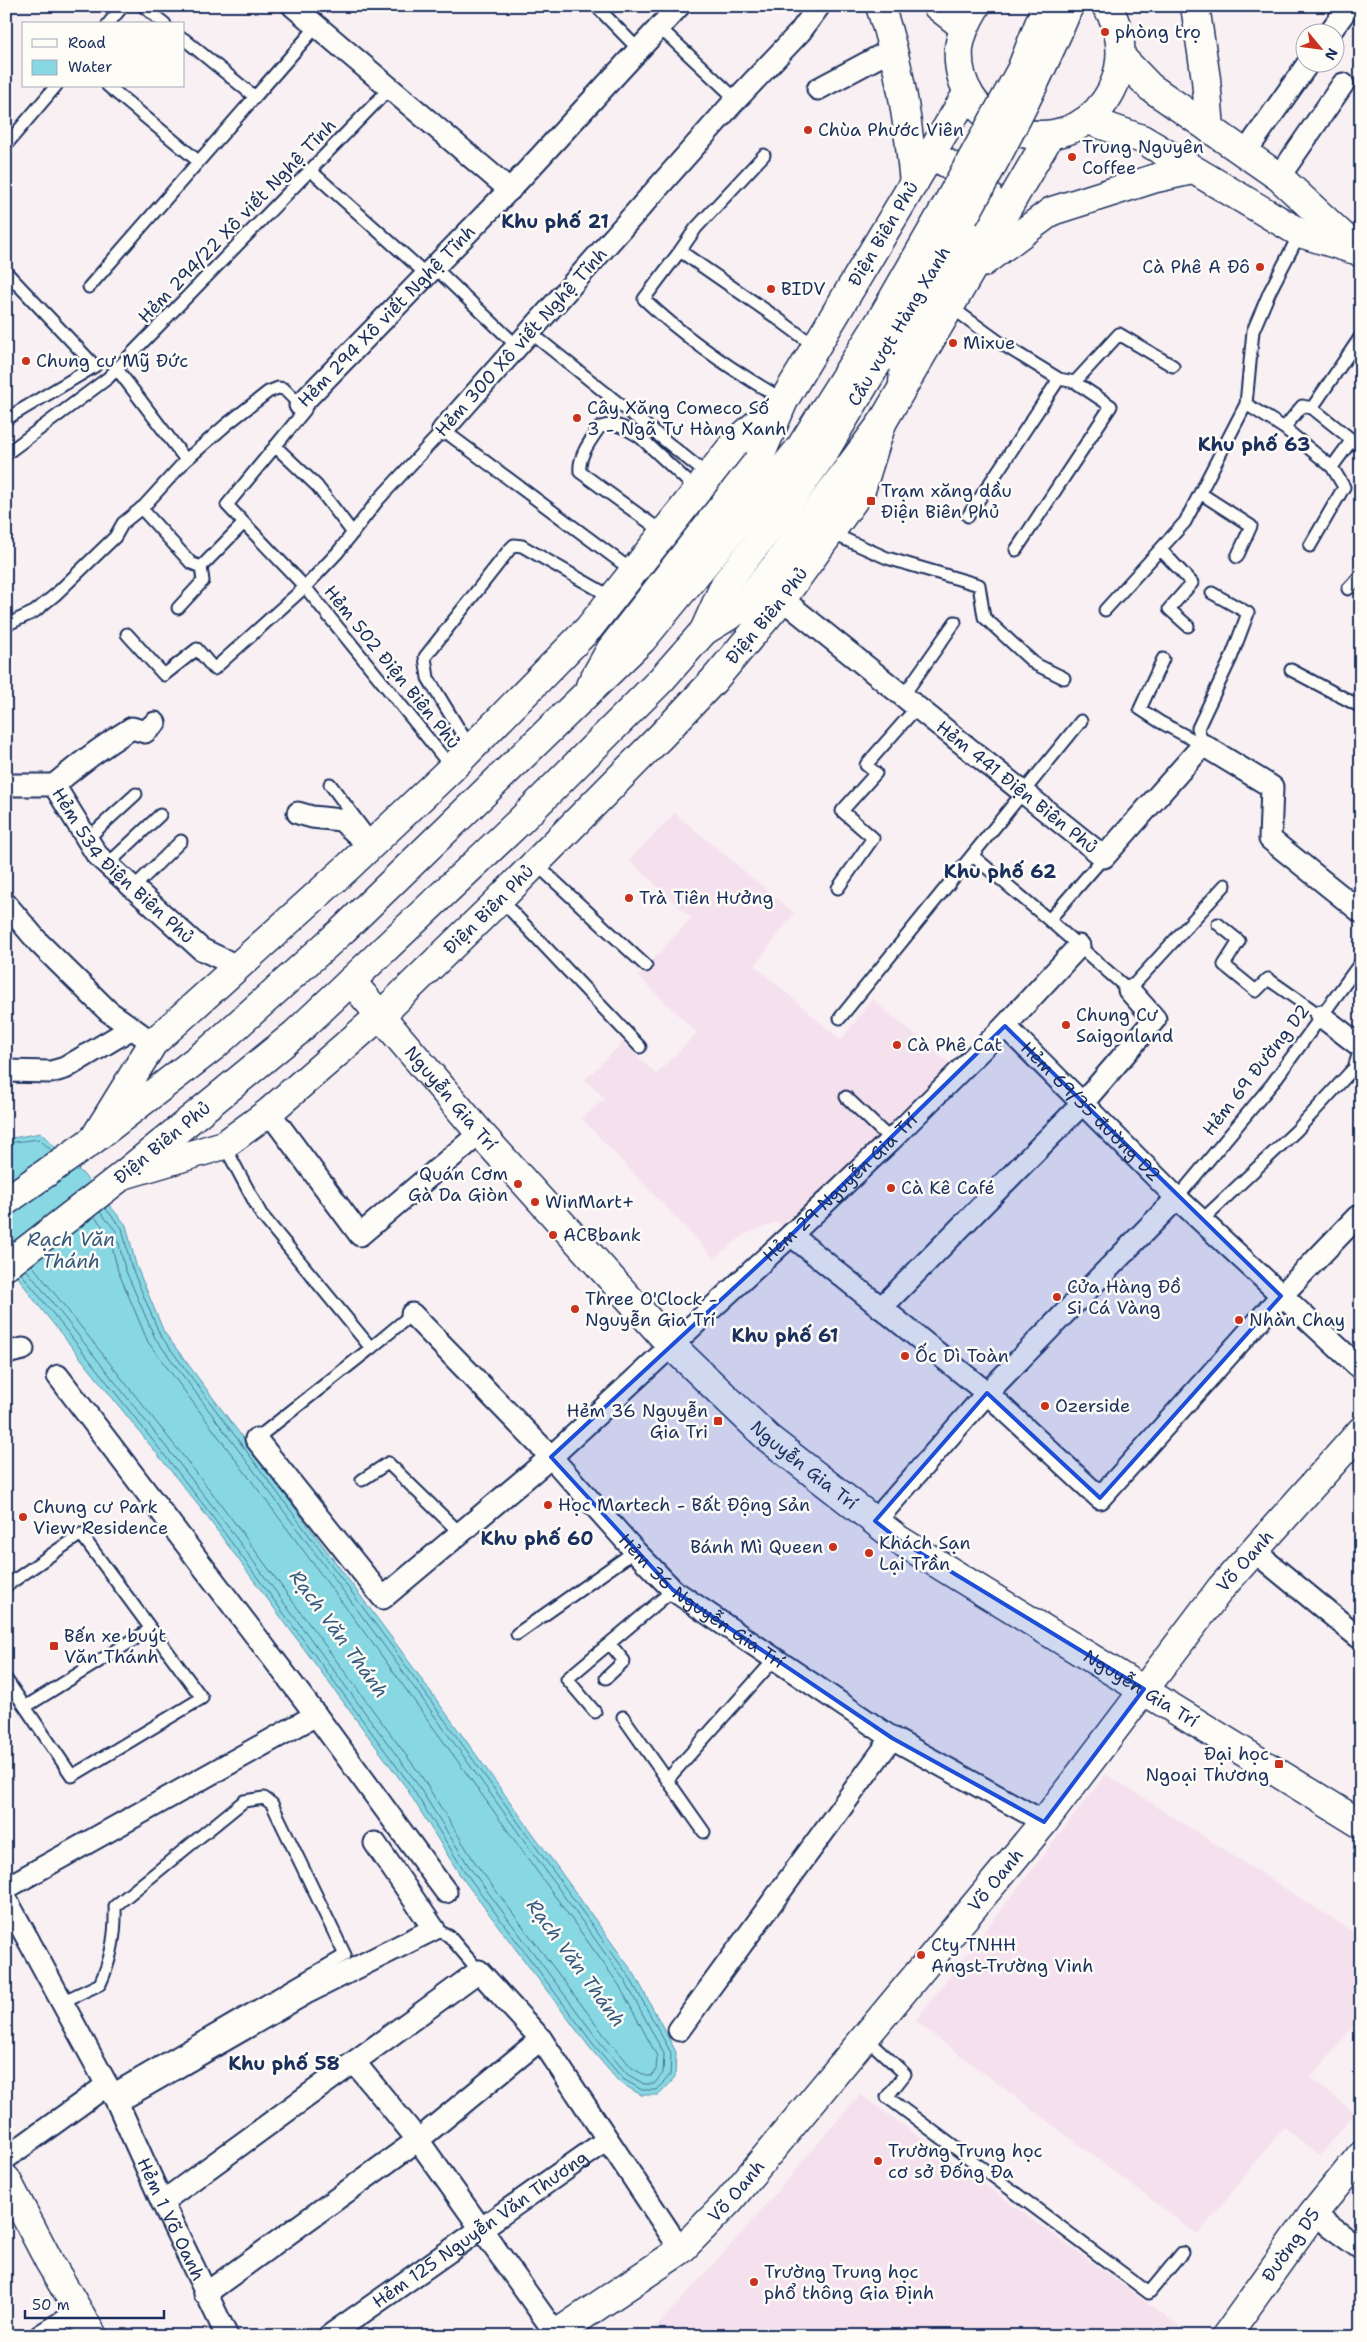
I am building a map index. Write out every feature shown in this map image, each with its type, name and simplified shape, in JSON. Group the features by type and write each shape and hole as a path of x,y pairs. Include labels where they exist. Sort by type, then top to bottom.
{"main road":[{"path":"880,6 893,48 905,104 914,183"},
{"path":"937,6 970,16 959,48 961,71 968,92 983,112 1002,127 1026,135 1050,135 1064,132 1088,120 1106,101 1117,80 1121,57 1120,39 1107,7"},
{"name":"Cầu vượt Hàng Xanh","path":"675,600 800,448 882,318 983,142 1017,78 1046,6"},
{"name":"Cầu vượt Hàng Xanh","path":"704,631 725,584 779,516 823,454 867,383 1008,138 1045,64 1069,6"},
{"path":"1195,6 1206,78 1210,129"},
{"path":"1121,57 1150,86 1279,177 1359,252"},
{"name":"Điện Biên Phủ","path":"585,693 611,649 758,461 784,400 817,348 968,92"},
{"path":"1088,120 1142,139 1300,233 1359,252"},
{"name":"Điện Biên Phủ","path":"123,1175 296,1033 519,822 661,680 704,631 740,609 774,568 882,423 1050,135"},
{"path":"902,389 905,347 990,201 988,193 980,184 930,154"},
{"path":"972,271 1052,211 1156,178 1192,170"},
{"name":"Điện Biên Phủ","path":"94,1140 142,1036 237,966 372,844 452,768 589,628 734,444 784,400"},
{"name":"Điện Biên Phủ","path":"123,1175 224,1145 270,1112 382,1014 500,899 708,687 782,599 861,490 882,423"},
{"name":"Điện Biên Phủ","path":"94,1140 213,1047 343,930 585,693 642,640 675,600"},
{"name":"Nguyễn Gia Trí","path":"351,981 382,1014 480,1133 671,1345 768,1438 899,1540 1361,1824"},
{"path":"6,1201 94,1140"},
{"path":"6,1266 123,1175"},
{"name":"Võ Oanh","path":"555,2335 681,2250 729,2201 1044,1822 1220,1588 1361,1431"},
{"name":"Đường D5","path":"1226,2336 1313,2214 1361,2155"},
{"path":"7,2176 50,2263 93,2336"}],"street":[{"name":"Hẻm 294 Xô viết Nghệ Tĩnh","path":"300,405 510,190 640,52 679,6"},
{"name":"Hẻm 300 Xô viết Nghệ Tĩnh","path":"442,430 800,32 819,6"},
{"path":"1337,22 1349,6"},
{"path":"294,7 510,190"},
{"path":"818,89 893,48"},
{"path":"1245,153 1302,72"},
{"path":"1279,177 1343,84"},
{"name":"Hẻm 441 Điện Biên Phủ","path":"782,599 1104,857 1203,745"},
{"path":"54,785 82,760 122,734 132,728 145,732 155,723"},
{"path":"1203,745 1272,787 1270,839 1361,912"},
{"name":"Hẻm 534 Điện Biên Phủ","path":"6,785 54,785 97,855 202,948 237,966"},
{"path":"298,813 312,817 341,820 372,844"},
{"path":"6,904 39,942 108,1011 142,1036"},
{"name":"Hẻm 29 Nguyễn Gia Trí","path":"256,1439 383,1598 551,1457 792,1235 891,1140 1005,1026 1079,946"},
{"path":"881,1308 1081,1105 1155,1019 1129,990"},
{"path":"1321,1016 1361,1046"},
{"name":"Hẻm 69/35 đường D2","path":"1005,1026 1081,1105 1177,1198 1361,1369"},
{"path":"6,1071 51,1072 142,1036"},
{"path":"270,1112 360,1235 480,1133"},
{"path":"875,1521 987,1393 1177,1198"},
{"path":"792,1235 987,1393 1100,1498 1281,1296 1357,1217"},
{"name":"Hẻm 36 Nguyễn Gia Trí","path":"412,1314 551,1457 635,1551 673,1590 892,1738 1044,1822"},
{"path":"58,1376 316,1716 446,1892"},
{"path":"1254,1551 1361,1639"},
{"path":"6,1888 316,1716"},
{"path":"679,2030 892,1738"},
{"path":"7,2176 112,2092 434,1929 375,1843"},
{"name":"Hẻm 1 Võ Oanh","path":"6,1899 112,2092 205,2294 227,2336"},
{"path":"162,2202 479,1971 541,2039 681,2250"},
{"path":"205,2294 418,2140 541,2039"},
{"path":"355,2062 418,2140 555,2335"},
{"name":"Hẻm 125 Nguyễn Văn Thương","path":"329,2336 608,2140"},
{"path":"1313,2214 1361,2248"},
{"path":"40,2336 78,2312"}],"lane":[{"path":"110,22 123,6"},
{"path":"143,6 163,22"},
{"path":"596,6 640,52"},
{"path":"89,287 317,26"},
{"path":"660,28 737,100"},
{"path":"185,40 255,97"},
{"name":"Hẻm 294/22 Xô viết Nghệ Tĩnh","path":"6,454 108,378 390,87"},
{"path":"6,145 54,88"},
{"path":"110,88 198,161"},
{"path":"764,155 696,228 644,299 665,319 732,370 784,400"},
{"path":"310,170 431,271 524,339 703,483"},
{"path":"1105,610 1185,522 1246,404 1253,331 1270,291 1300,233"},
{"path":"680,251 817,348"},
{"path":"6,272 94,366 6,419"},
{"path":"951,307 1002,344 1059,379 1076,382 1111,406 1016,550"},
{"path":"1076,382 1119,334 1173,366"},
{"path":"1312,408 1361,336"},
{"path":"117,369 186,460"},
{"path":"968,516 1059,379"},
{"name":"Hẻm 294 Xô viết Nghệ Tĩnh","path":"6,625 34,612 55,596 115,537 123,523 141,508 186,460 227,424 268,392 278,388 284,389 300,405"},
{"path":"1246,404 1284,428 1332,467 1344,487 1310,546"},
{"path":"300,405 305,410 275,446 318,486 353,533"},
{"path":"1284,428 1302,406 1312,408 1356,444 1332,467"},
{"path":"664,533 580,472 579,466 582,457 599,428 612,424 629,430 703,483"},
{"path":"442,430 634,572"},
{"name":"Hẻm 300 Xô viết Nghệ Tĩnh","path":"127,634 164,675 197,649 214,669 305,587 353,533 378,500 442,430"},
{"name":"Hẻm 502 Điện Biên Phủ","path":"275,446 228,505 305,587 452,768"},
{"path":"1200,492 1251,526 1237,557"},
{"path":"141,508 191,563 201,567"},
{"path":"201,567 244,523"},
{"path":"831,533 886,558 979,585 984,617 1035,664 1064,678"},
{"path":"470,749 428,678 425,657 509,550 514,545 522,546 613,598"},
{"path":"1161,550 1192,583 1169,609 1188,626"},
{"path":"178,608 203,580 201,567"},
{"path":"1348,589 1361,575"},
{"path":"1203,745 1198,728 1231,658 1248,613 1212,592"},
{"path":"838,888 873,838 842,811 876,773 866,765 910,701 955,622"},
{"path":"1163,659 1140,709 1203,745"},
{"path":"1291,670 1361,707"},
{"path":"840,1018 919,918 973,856 1022,792 1081,721"},
{"path":"330,784 372,844"},
{"path":"86,839 136,794"},
{"path":"108,864 160,815"},
{"path":"133,888 181,841"},
{"path":"973,856 1129,990 1225,885"},
{"path":"1049,920 1104,857"},
{"path":"535,863 646,966"},
{"path":"500,899 640,1047"},
{"path":"1218,924 1239,942 1224,965 1256,991 1268,978 1321,1016"},
{"name":"Hẻm 69 Đường D2","path":"1177,1198 1272,1084 1361,962"},
{"path":"1201,1221 1297,1130 1354,1068 1361,1046"},
{"path":"846,1097 891,1140"},
{"path":"224,1145 261,1214 371,1348"},
{"path":"256,1439 412,1314"},
{"path":"362,1480 388,1463 460,1533"},
{"path":"6,1586 81,1534 202,1698 72,1776 6,1679"},
{"path":"517,1634 635,1551"},
{"path":"595,1712 567,1679 673,1590"},
{"path":"25,1707 151,1629"},
{"path":"606,1678 624,1662 610,1644"},
{"path":"667,1780 774,1660"},
{"path":"623,1717 704,1832"},
{"path":"64,2001 100,1984 113,1949 116,1906 244,1801 264,1798 272,1804 345,1955 112,2092"},
{"path":"434,1929 450,1936 479,1971"},
{"path":"866,2038 906,2074 887,2097 1149,2294 1182,2253"}],"highlighted area":[{"path":"1005,1026 1281,1296 1100,1498 987,1393 875,1521 899,1540 1144,1689 1044,1822 892,1738 673,1590 551,1457 791,1235"}],"shaded area":[{"path":"675,813 794,913 755,966 841,1040 872,999 950,1064 879,1140 783,1227 777,1222 744,1235 714,1258 582,1119 605,1098 585,1080 623,1042 656,1074 697,1033 638,976 691,918 629,860"},
{"path":"1106,1774 1361,1937 1361,2017 1311,2078 1355,2113 1320,2156 1284,2127 1198,2235 915,2021"},
{"name":"Trường Trung học cơ sở Đống Đa","path":"860,2094 1193,2336 648,2336 746,2228"}],"water":[{"name":"Rạch Văn Thánh","path":"41,1133 83,1174 126,1225 136,1265 164,1332 394,1641 635,1975 676,2052 675,2078 659,2095 641,2095 619,2082 590,2048 460,1875 405,1786 202,1510 35,1301 6,1260 6,1139"}],"place":[{"name":"phòng trọ","path":"1105,32"},
{"name":"Chùa Phước Viên","path":"808,130"},
{"name":"Trung Nguyên Coffee","path":"1072,157"},
{"name":"Cà Phê A Đô","path":"1260,267"},
{"name":"BIDV","path":"771,289"},
{"name":"Mixue","path":"953,343"},
{"name":"Chung cư Mỹ Đức","path":"26,361"},
{"name":"Cây Xăng Comeco Số 3 - Ngã Tư Hàng Xanh","path":"577,418"},
{"name":"Trạm xăng dầu Điện Biên Phủ","path":"871,501"},
{"name":"Trà Tiên Hưởng","path":"629,898"},
{"name":"Chung Cư Saigonland","path":"1066,1025"},
{"name":"Cà Phê Cat","path":"897,1045"},
{"name":"Quán Cơm Gà Da Giòn","path":"518,1184"},
{"name":"Cà Kê Café","path":"891,1188"},
{"name":"WinMart+","path":"535,1202"},
{"name":"ACBbank","path":"553,1235"},
{"name":"Cửa Hàng Đồ Si Cá Vàng","path":"1057,1297"},
{"name":"Three O'Clock - Nguyễn Gia Trí","path":"575,1309"},
{"name":"Nhàn Chay","path":"1239,1320"},
{"name":"Ốc Dì Toàn","path":"905,1356"},
{"name":"Ozerside","path":"1045,1406"},
{"name":"Hẻm 36 Nguyễn Gia Tri","path":"718,1421"},
{"name":"Học Martech - Bất Động Sản","path":"548,1505"},
{"name":"Chung cư Park View Residence","path":"23,1517"},
{"name":"Bánh Mì Queen","path":"833,1547"},
{"name":"Khách Sạn Lại Trần","path":"869,1553"},
{"name":"Bến xe buýt Văn Thánh","path":"54,1646"},
{"name":"Đại học Ngoại Thương","path":"1279,1764"},
{"name":"Cty TNHH Angst-Trường Vinh","path":"921,1955"},
{"name":"Trường Trung học cơ sở Đống Đa","path":"878,2161"},
{"name":"Trường Trung học phổ thông Gia Định","path":"754,2282"}],"district":[{"name":"Khu phố 21","path":"555,221"},
{"name":"Khu phố 63","path":"1254,444"},
{"name":"Khu phố 62","path":"1000,871"},
{"name":"Khu phố 61","path":"785,1335"},
{"name":"Khu phố 60","path":"537,1538"},
{"name":"Khu phố 58","path":"284,2063"}]}
